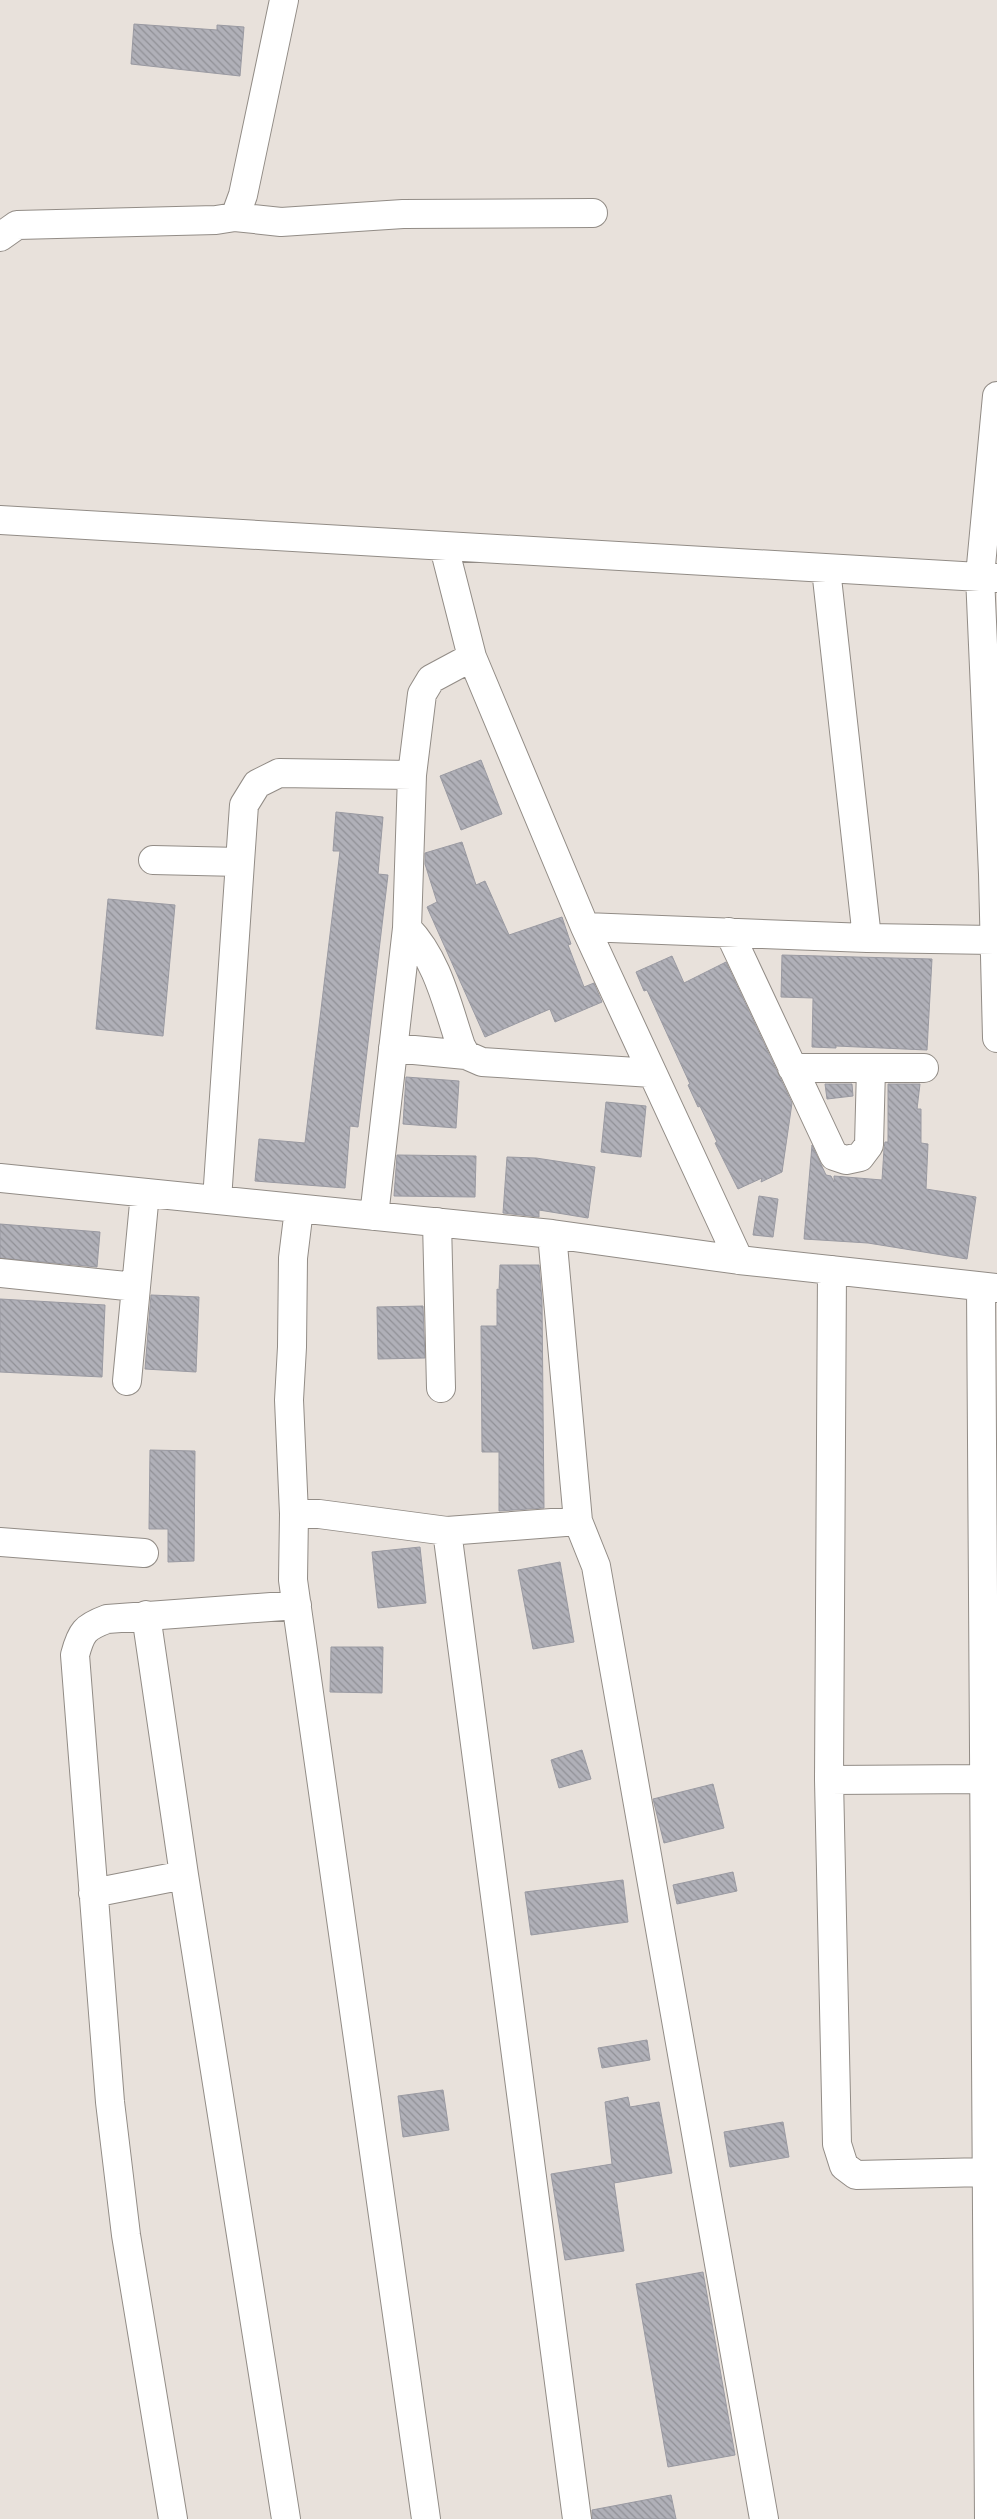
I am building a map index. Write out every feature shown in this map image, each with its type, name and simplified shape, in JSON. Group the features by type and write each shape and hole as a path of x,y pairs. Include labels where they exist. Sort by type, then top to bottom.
{"street":[{"path":"235,217 243,196 284,0"},
{"path":"0,237 17,225 216,220 235,217 281,222 402,214 594,212"},
{"path":"997,396 988,577 997,1038"},
{"path":"0,520 988,577"},
{"path":"444,547 472,657 585,928 739,1260"},
{"path":"826,569 867,938"},
{"path":"374,1216 407,928 412,775 422,694 431,679 472,657"},
{"path":"217,1200 244,805 257,784 279,773 412,775"},
{"path":"153,860 240,862"},
{"path":"407,928 417,939 434,966 461,1046 466,1055"},
{"path":"585,928 867,938 994,940"},
{"path":"729,932 834,1156 846,1160 860,1157 869,1145 871,1068"},
{"path":"393,1048 466,1055 482,1062 652,1073"},
{"path":"792,1068 924,1068"},
{"path":"0,1178 552,1234 739,1260 989,1288 984,1779 988,2519"},
{"path":"127,1381 145,1193"},
{"path":"299,1209 293,1258 292,1347 289,1400 294,1514 293,1580 426,2519"},
{"path":"437,1222 441,1388"},
{"path":"552,1234 578,1521 596,1566 764,2519"},
{"path":"832,1270 829,1780 837,2144 844,2166 856,2174 986,2172"},
{"path":"0,1273 136,1287"},
{"path":"294,1514 319,1514 447,1531 578,1521"},
{"path":"447,1531 577,2519"},
{"path":"0,1542 144,1553"},
{"path":"173,2519 126,2235 110,2102 76,1655 80,1636 92,1625 107,1619 146,1614 297,1605"},
{"path":"146,1614 184,1876 286,2519"},
{"path":"829,1780 984,1779"},
{"path":"93,1893 184,1876"}],"building":[{"path":"134,24 217,30 217,25 244,27 240,76 131,64"},
{"path":"481,760 502,814 461,830 440,776"},
{"path":"336,812 383,817 378,874 388,875 358,1127 350,1126 345,1188 255,1181 259,1139 305,1143 340,851 333,851"},
{"path":"462,842 476,885 485,881 509,935 562,917 571,944 568,945 584,987 594,983 602,1002 555,1022 550,1009 485,1037 427,907 437,902 425,864 425,853"},
{"path":"108,899 175,905 163,1036 96,1029"},
{"path":"782,955 932,959 927,1050 836,1046 836,1048 812,1047 813,998 781,997"},
{"path":"672,956 684,983 726,962 792,1103 782,1172 761,1182 762,1178 738,1189 715,1143 717,1142 700,1106 698,1107 688,1085 690,1084 647,990 644,991 636,972"},
{"path":"406,1077 459,1081 456,1128 403,1124"},
{"path":"825,1084 852,1084 853,1096 827,1099"},
{"path":"888,1084 920,1084 917,1109 921,1109 921,1143 928,1144 926,1189 976,1197 967,1259 868,1243 804,1239 812,1145 826,1175 831,1176 834,1182 834,1176 882,1180 885,1142 888,1142"},
{"path":"606,1102 646,1106 641,1157 601,1152"},
{"path":"397,1155 476,1156 475,1197 394,1196"},
{"path":"507,1157 536,1158 595,1167 588,1218 539,1210 539,1217 503,1213"},
{"path":"759,1196 778,1199 773,1237 753,1235"},
{"path":"0,1224 100,1232 97,1267 0,1258"},
{"path":"500,1265 539,1265 542,1300 544,1508 499,1511 499,1452 482,1452 481,1326 497,1326 497,1289 499,1290"},
{"path":"151,1295 199,1297 196,1372 145,1369"},
{"path":"0,1299 105,1305 102,1377 0,1372"},
{"path":"423,1306 425,1358 378,1359 377,1307"},
{"path":"150,1450 195,1451 194,1561 168,1562 168,1529 149,1529"},
{"path":"420,1547 426,1603 378,1608 372,1552"},
{"path":"560,1562 574,1642 533,1649 518,1570"},
{"path":"331,1647 383,1647 382,1693 330,1692"},
{"path":"582,1750 591,1779 559,1788 551,1760"},
{"path":"713,1784 724,1828 664,1843 653,1799"},
{"path":"733,1872 737,1891 677,1904 673,1885"},
{"path":"623,1880 628,1922 531,1935 525,1892"},
{"path":"647,2040 650,2060 602,2068 598,2048"},
{"path":"443,2090 449,2130 403,2137 398,2096"},
{"path":"628,2097 630,2107 659,2102 672,2173 614,2183 624,2251 565,2260 551,2174 612,2164 605,2102"},
{"path":"783,2122 789,2157 730,2167 724,2132"},
{"path":"703,2272 735,2455 668,2467 636,2284"},
{"path":"671,2495 676,2519 592,2519 592,2510"}]}
